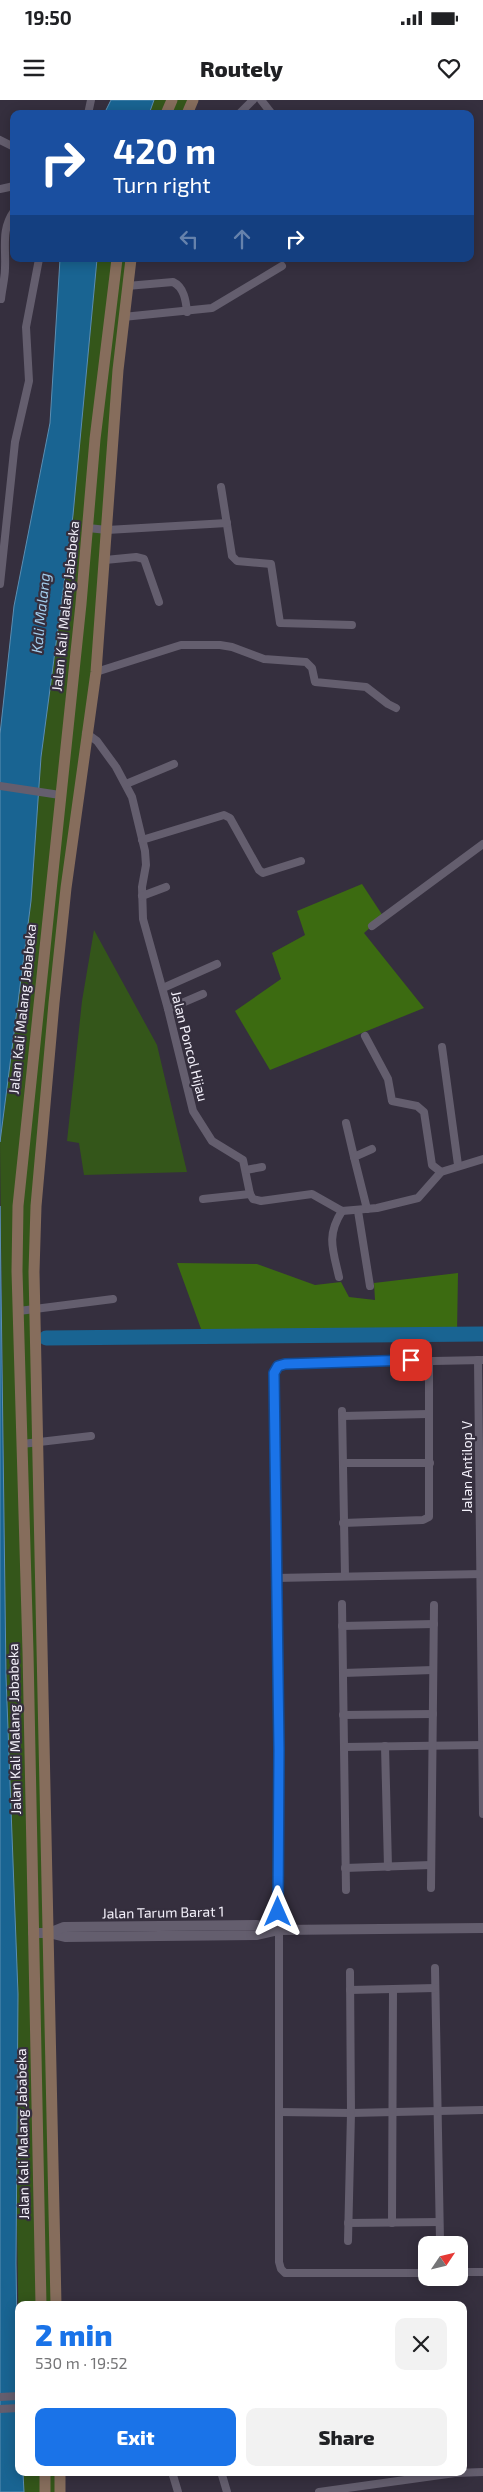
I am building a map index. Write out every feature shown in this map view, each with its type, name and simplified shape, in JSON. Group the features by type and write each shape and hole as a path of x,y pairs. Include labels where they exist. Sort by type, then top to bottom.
{"main road":[{"name":"Jalan Kali Malang Jababeka","path":"41,2301 18,1206 38,1002 55,793 88,528 102,377 117,262"},
{"path":"56,2301 36,1370 36,1206 54,1003 86,733 96,672 123,317 131,262"},
{"path":"38,1002 54,1003"},
{"path":"44,2476 45,2492"},
{"path":"60,2476 60,2492"}],"street":[{"path":"243,110 253,100"},
{"path":"261,100 269,110"},
{"path":"1,299 5,268 2,246 10,217"},
{"path":"0,584 15,442 29,381 26,328 38,262"},
{"path":"123,317 212,308 282,266"},
{"path":"127,286 173,282 180,287 187,312"},
{"path":"221,487 232,556 235,561 270,563 280,623 352,625"},
{"path":"88,528 108,530 227,523"},
{"path":"105,560 136,556 144,559 159,602"},
{"path":"96,672 181,645 220,645 232,647 264,659 306,662 312,668 315,682 366,687 396,708"},
{"name":"Jalan Poncol Hijau","path":"86,733 97,740 126,784 142,840 146,865 142,896 143,919 168,1009 193,1111 212,1141 219,1147 239,1156 246,1170"},
{"path":"126,784 174,764"},
{"path":"0,787 55,793"},
{"path":"142,840 224,815 230,818 259,870 263,873 301,862"},
{"path":"372,926 483,844"},
{"path":"142,896 166,887"},
{"path":"162,988 218,964"},
{"path":"168,1009 203,994"},
{"path":"364,1036 388,1080 392,1102 417,1106 424,1112 432,1165 441,1172"},
{"path":"442,1048 458,1165"},
{"path":"346,1123 368,1209"},
{"path":"354,1157 372,1149"},
{"path":"262,1166 246,1170 250,1194 253,1199 261,1201 312,1194 342,1211 358,1211 407,1202 418,1198 441,1172 458,1165 483,1159"},
{"path":"203,1199 250,1194"},
{"path":"339,1277 332,1233 334,1224 342,1211"},
{"path":"358,1211 370,1286"},
{"path":"19,1316 113,1299"},
{"path":"344,1523 427,1519 430,1514 429,1360"},
{"path":"418,2273 341,2274 283,2272 279,2262 279,1750 275,1578 274,1373 276,1369 285,1364 480,1360"},
{"name":"Jalan Antilop V","path":"480,1360 483,1814"},
{"path":"345,1576 342,1413 428,1414"},
{"path":"22,1444 92,1436"},
{"path":"344,1463 430,1463"},
{"path":"275,1578 481,1574"},
{"path":"342,1604 346,1890"},
{"path":"430,1888 434,1605"},
{"path":"342,1626 434,1624"},
{"path":"343,1673 433,1670"},
{"path":"343,1715 433,1714"},
{"path":"344,1747 483,1745"},
{"path":"385,1746 388,1866"},
{"path":"345,1868 431,1865"},
{"name":"Jalan Tarum Barat 1","path":"33,1933 48,1933 64,1927 256,1925 278,1930 483,1928"},
{"path":"435,1968 440,2236"},
{"path":"348,2240 351,2113 350,1972"},
{"path":"350,1990 435,1988"},
{"path":"392,2223 393,1990"},
{"path":"279,2112 351,2113 483,2110"},
{"path":"348,2223 440,2222"},
{"path":"468,2272 483,2272"},
{"path":"0,2397 15,2396"},
{"path":"0,2409 15,2408"},
{"path":"467,2473 483,2472"},
{"path":"173,2476 178,2492"},
{"path":"222,2476 227,2492"},
{"path":"319,2492 379,2488 411,2476"}],"green space":[{"path":"154,100 193,100 189,110 150,110"},
{"path":"97,262 131,262 112,474 36,1206 56,2301 18,2301 5,1606 0,1142 31,901 41,757 73,515"},
{"path":"362,884 383,916 364,933 424,1008 270,1070 235,1011 281,979 272,953 305,935 297,911"},
{"path":"94,930 157,1045 187,1172 84,1175 79,1143 67,1141 82,1001"},
{"path":"177,1263 257,1264 315,1285 341,1282 349,1297 375,1300 374,1283 458,1273 457,1333 204,1337"},
{"path":"23,2476 60,2476 60,2492 24,2492"}],"water":[{"path":"111,100 154,100 150,110 106,110"},
{"name":"Kali Malang","path":"60,262 97,262 73,515 41,757 31,901 0,1142 0,734 14,606 50,423"},
{"path":"0,1206 6,1676 18,1994 15,2476 23,2476 24,2492 0,2492"}],"waterway":[{"path":"46,1338 483,1334"}],"route":[{"path":"278,1912 277,1769 279,1750 275,1578 274,1373 278,1366 285,1364 411,1360"}]}
